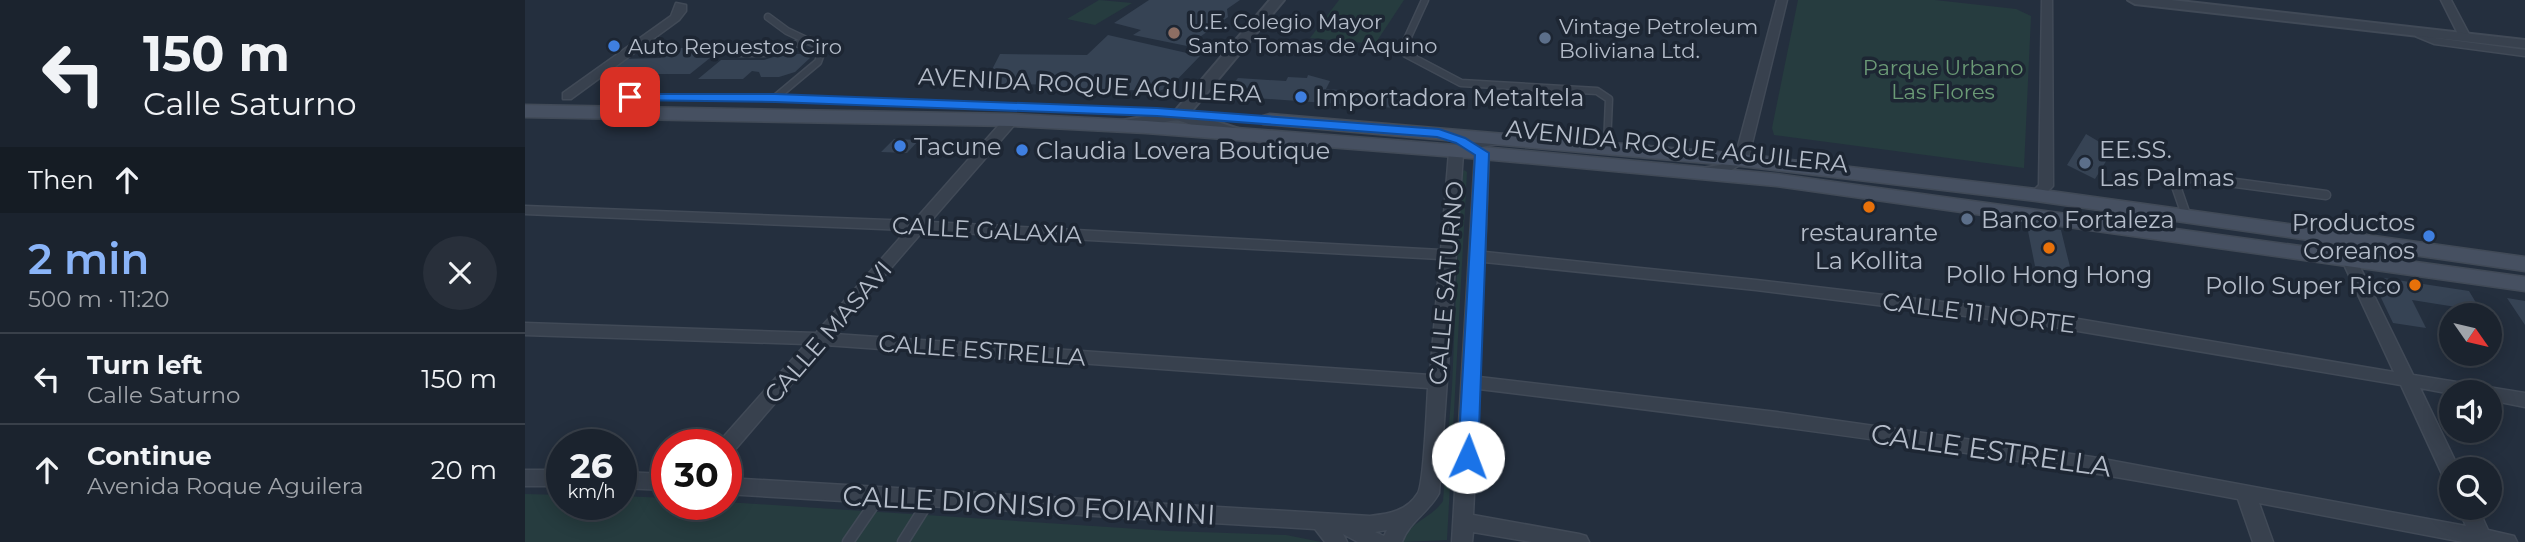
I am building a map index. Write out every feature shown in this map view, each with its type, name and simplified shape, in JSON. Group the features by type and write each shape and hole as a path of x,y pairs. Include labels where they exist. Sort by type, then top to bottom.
{"main road":[{"name":"AVENIDA ROQUE AGUILERA","path":"525,96 775,98 996,105 1181,114 1607,148 1741,160 2036,195 2525,264"},
{"path":"525,104 595,97"},
{"path":"681,112 701,109 752,110 763,107 775,98"},
{"path":"896,116 912,109 996,105"},
{"name":"AVENIDA ROQUE AGUILERA","path":"525,111 1011,120 1469,150 1776,180 2525,284"}],"street":[{"path":"1116,125 1165,119 1181,114 1277,0"},
{"path":"1700,172 1723,169 1741,160 1781,0"},
{"path":"2036,195 2046,186 2047,0"},
{"path":"2135,0 2525,44"},
{"path":"2447,0 2464,36"},
{"path":"567,96 675,18 680,11 680,5"},
{"path":"1181,114 1189,120 1239,134"},
{"name":"CALLE MASAVI","path":"742,429 1011,120"},
{"path":"1439,134 1469,150 1507,140"},
{"name":"CALLE SATURNO","path":"1392,542 1399,524 1416,511 1429,493 1448,255 1469,150"},
{"name":"CALLE SATURNO","path":"1464,532 1477,256 1469,150"},
{"path":"1741,160 1754,172 1776,180"},
{"name":"CALLE GALAXIA","path":"525,210 921,226 1448,255"},
{"name":"CALLE 11 NORTE","path":"1477,256 1756,285 2054,321 2439,385"},
{"path":"2349,258 2444,457"},
{"name":"CALLE ESTRELLA","path":"525,329 823,339 1438,382"},
{"name":"CALLE ESTRELLA","path":"1471,382 1832,427 2092,464 2507,542"},
{"path":"2502,396 2525,400"},
{"path":"525,478 546,478"},
{"name":"CALLE DIONISIO FOIANINI","path":"742,487 1370,524 1396,521 1416,511"},
{"path":"2245,491 2263,542"},
{"path":"2473,520 2481,537"},
{"path":"1327,521 1337,542"},
{"name":"CALLE DIONISIO FOIANINI","path":"1327,521 1377,542"},
{"path":"1464,532 1579,542"}],"lane":[{"path":"1425,0 1405,43 1406,54 1461,83 1553,86 1597,91 1609,100 1611,106 1607,148"},
{"path":"768,17 787,31 823,48 818,62 775,98"},
{"path":"2411,30 2435,41 2525,53"},
{"path":"739,53 765,53 810,40"},
{"path":"2186,215 2176,186 2191,177 2326,195"},
{"path":"848,542 879,497"},
{"path":"903,542 930,499"}],"green space":[{"path":"1099,0 1132,3 1095,25 1067,19"},
{"path":"1339,0 1404,0 1375,44 1310,38"},
{"name":"Parque Urbano Las Flores","path":"1798,0 1935,0 2016,9 2031,16 2024,168 1774,135 1772,128"},
{"path":"1464,170 1467,172 1447,540 1403,542 1409,530 1443,501 1452,387 1461,174"},
{"path":"525,494 546,495 546,520 637,520 637,497 651,497 651,520 742,520 742,503 1169,531 1286,535 1321,542 525,542"}],"building":[{"path":"1149,0 1240,0 1227,9 1228,17 1187,46 1133,35 1141,30 1114,23"},
{"path":"1108,35 1200,56 1170,87 1159,91 1055,88 1058,85 1017,84 1014,88 982,89 1000,54 1087,55"},
{"path":"674,48 708,48 695,58 710,58 690,74 599,74 620,59 660,58"},
{"path":"783,54 807,54 810,58 795,72 779,77 761,77 759,72 752,71 743,79 698,79 721,60 764,60"},
{"path":"1308,75 1330,81 1326,89 1381,93 1413,102 1409,109 1213,95 1221,84 1233,84 1238,78 1286,81 1288,77 1307,78"},
{"path":"2086,134 2113,150 2095,179 2067,165"},
{"name":"Tacune","path":"894,139 919,140 907,153 881,152"},
{"name":"Pollo Hong Hong","path":"2027,226 2061,230 2071,271 2035,266"},
{"path":"2384,278 2469,291 2476,303 2439,304 2412,300 2426,328 2393,323 2374,283"},
{"path":"2507,298 2525,301 2525,325"}],"place":[{"name":"U.E. Colegio Mayor Santo Tomas de Aquino","path":"1174,33"},
{"name":"Vintage Petroleum Boliviana Ltd.","path":"1545,38"},
{"name":"Auto Repuestos Ciro","path":"614,46"},
{"name":"Importadora Metaltela","path":"1301,97"},
{"name":"Tacune","path":"900,146"},
{"name":"Claudia Lovera Boutique","path":"1022,150"},
{"name":"EE.SS. Las Palmas","path":"2085,163"},
{"name":"restaurante La Kollita","path":"1869,207"},
{"name":"Banco Fortaleza","path":"1967,219"},
{"name":"Productos Coreanos","path":"2429,236"},
{"name":"Pollo Hong Hong","path":"2049,248"},
{"name":"Pollo Super Rico","path":"2415,285"}],"route":[{"path":"630,97 775,98 1157,112 1439,134 1470,145 1482,153 1468,457"}]}
